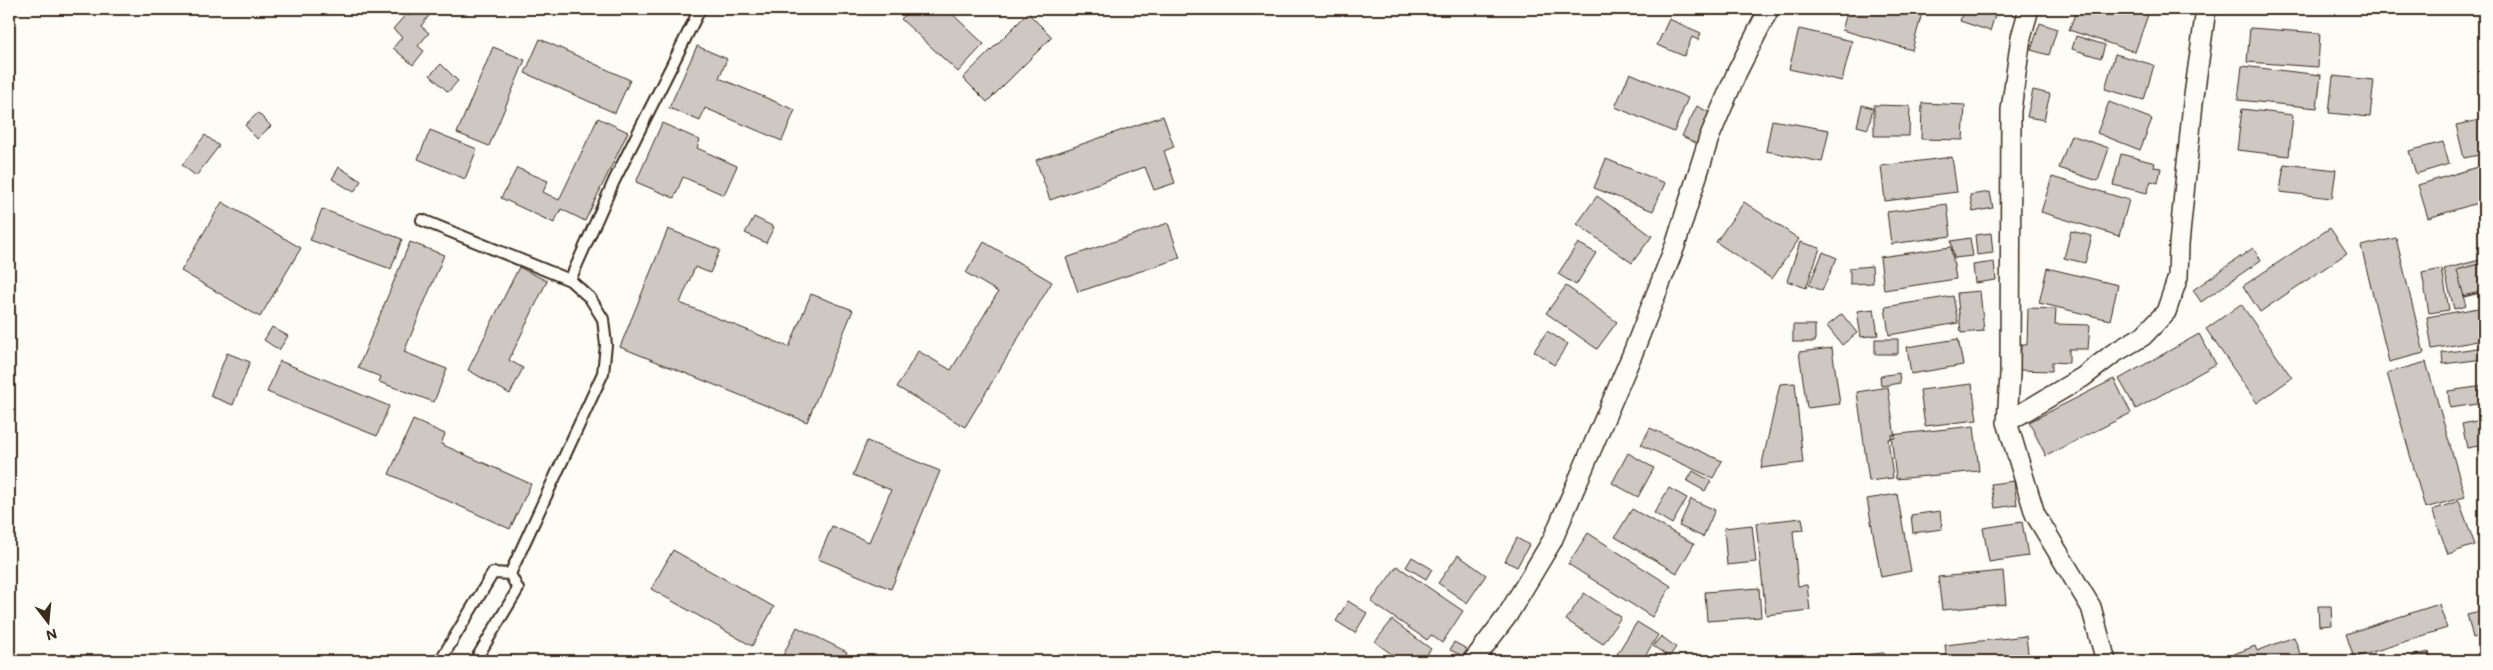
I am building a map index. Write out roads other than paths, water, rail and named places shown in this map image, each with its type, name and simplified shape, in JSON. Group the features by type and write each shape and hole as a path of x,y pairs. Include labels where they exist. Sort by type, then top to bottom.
{"street":[{"path":"1473,661 1507,616 1552,541 1632,355 1675,246 1709,138 1737,72 1769,9"},
{"path":"2029,9 2021,37 2012,110 2010,374 2007,422 2034,514 2091,607 2106,661"},
{"path":"2007,422 2083,377 2114,353 2143,336 2166,312 2178,277 2179,244 2193,103 2206,9"}],"lane":[{"path":"570,280 614,181 700,9"},
{"path":"422,220 570,280 590,298 603,319 606,345 603,373 510,574"},
{"path":"440,661 493,574 510,574"},
{"path":"475,661 518,589 510,574"}]}
